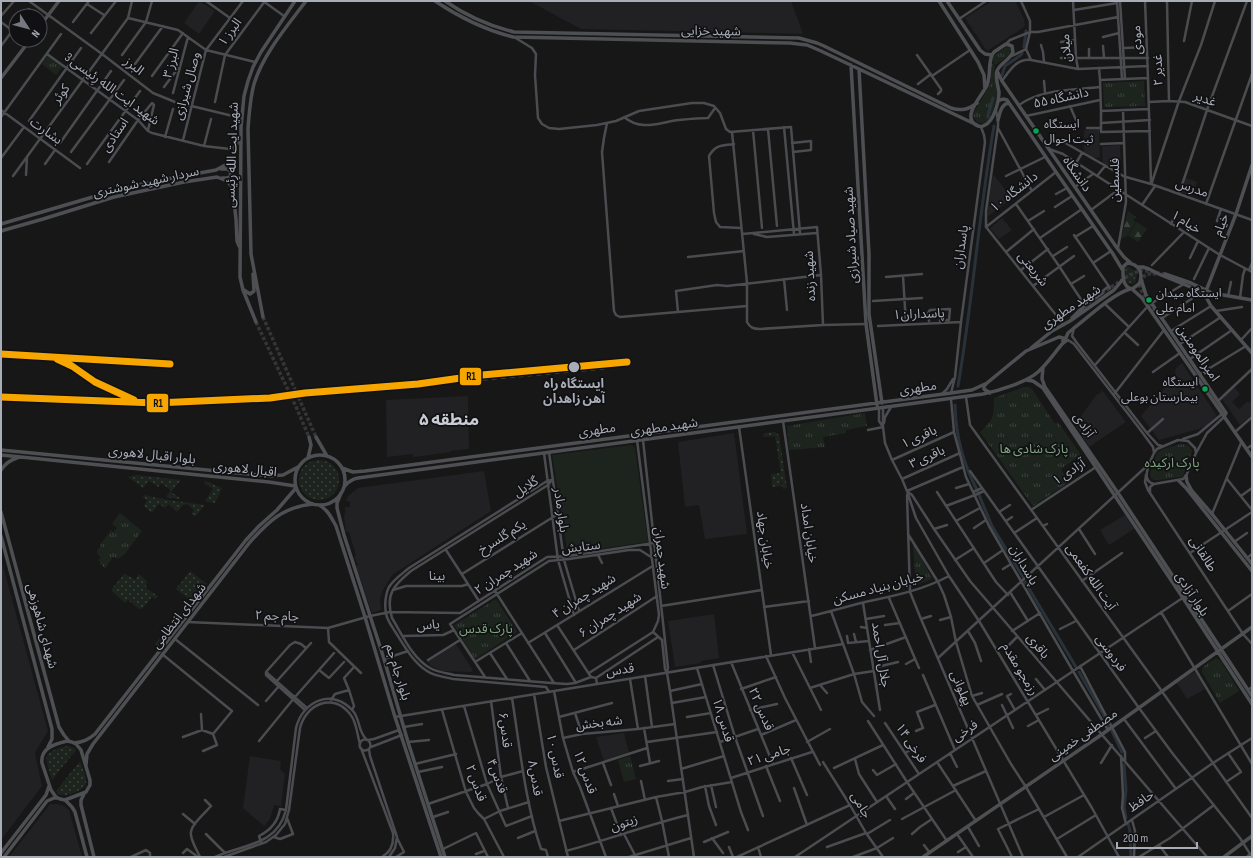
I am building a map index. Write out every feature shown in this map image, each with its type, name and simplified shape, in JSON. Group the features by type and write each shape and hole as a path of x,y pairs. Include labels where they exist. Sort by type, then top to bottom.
{"main road":[{"path":"48,15 59,1"},
{"name":"شهید ایت الله رِئیسی","path":"256,322 242,287 240,277 241,118 244,96 255,62 295,1"},
{"name":"شهید ایت الله رِئیسی","path":"263,317 251,262 248,129 251,97 255,83 267,57 306,1"},
{"name":"شهید خزایی","path":"435,1 471,21 514,37 794,43 815,48 979,126"},
{"name":"شهید خزایی","path":"444,1 488,24 514,32 799,38 817,43 950,108 959,110 972,107 977,103"},
{"path":"939,1 982,69 985,90"},
{"path":"948,1 980,50 985,54 992,55"},
{"path":"1006,44 1013,48 1013,52 1012,56 1000,66 997,71 999,94 994,114 990,122 979,126 973,122 971,117 972,111 985,90 989,80 992,55 1006,44"},
{"path":"1,78 24,48"},
{"name":"شهید صیاد شیرازی","path":"851,65 866,324 876,403"},
{"name":"شهید صیاد شیرازی","path":"859,69 869,254 869,314 882,402 881,408"},
{"path":"871,75 873,71"},
{"name":"دانشگاه","path":"997,71 1002,81 1090,210 1117,248 1132,264"},
{"path":"998,101 1005,99 1009,103 1004,105 998,120"},
{"name":"دانشگاه","path":"1009,103 1122,269"},
{"name":"سردار شهید شوشتری","path":"1,224 120,189 216,170 229,163 241,132"},
{"name":"خیام","path":"1206,291 1236,214 1252,165"},
{"path":"216,170 228,169 231,172 227,178 217,178"},
{"name":"سردار شهید شوشتری","path":"1,231 114,197 162,186 217,178 227,182 232,187 237,241 240,249"},
{"path":"242,287 248,294 254,291 251,262"},
{"path":"1252,300 1228,297 1198,290 1146,268 1137,267 1132,264 1127,263 1122,269 1126,286 1140,295 1252,457"},
{"path":"1131,289 1138,285 1141,279 1140,271 1137,267"},
{"path":"1165,274 1191,283 1206,291"},
{"name":"شهید مطهری","path":"1026,351 1052,331 1064,325 1114,290 1124,278"},
{"name":"امیرالمومنین","path":"1141,279 1144,291 1218,401 1226,414 1223,415"},
{"name":"شهید مطهری","path":"344,487 349,481 355,479 990,393 1033,376 1044,366 1063,343 1068,333 1119,294 1131,289"},
{"path":"1206,291 1206,297 1211,306 1252,353"},
{"path":"1070,321 1075,314 1102,293"},
{"path":"1088,309 1092,314"},
{"path":"1157,316 1179,351"},
{"path":"1064,325 1068,330 1068,333"},
{"path":"951,399 951,393 972,390 987,383 1026,351 1058,337 1063,338 1063,343"},
{"name":"آزادی","path":"1044,366 1042,379 1045,387 1118,493"},
{"name":"آزادی","path":"1025,380 1033,381 1043,388 1115,496"},
{"path":"987,383 984,386 984,389 990,393"},
{"name":"مطهری","path":"342,468 353,472 365,471 951,393"},
{"path":"876,403 881,408"},
{"path":"784,416 784,421"},
{"path":"308,458 311,444 309,437"},
{"path":"316,437 327,456"},
{"path":"546,447 549,452"},
{"path":"544,453 546,447"},
{"name":"بلوار اقبال لاهوری","path":"1,450 270,476 283,475 298,467"},
{"name":"اقبال لاهوری","path":"1,455 269,482 296,487"},
{"path":"320,455 327,456 338,463 342,468 345,480 344,487 341,493 332,502 319,505 313,504 302,498 296,487 296,473 302,462 308,458 320,455"},
{"path":"1,470 4,465 19,457"},
{"path":"1186,476 1188,487 1252,571"},
{"path":"1179,480 1188,487 1212,514 1223,532 1234,542 1252,564"},
{"name":"شهدای انتظامی","path":"86,765 88,750 129,694 259,526 276,510 296,487"},
{"name":"بلوار جام جم","path":"341,493 337,503 337,508 344,535 384,658 400,716 445,857"},
{"name":"بلوار آزادی","path":"1118,493 1184,596"},
{"name":"بلوار آزادی","path":"1115,496 1252,696"},
{"name":"شهدای انتظامی","path":"74,743 83,742 95,734 162,654 173,637 187,622 239,552 262,529 280,514 293,507 313,504"},
{"name":"بلوار جام جم","path":"319,505 326,509 336,526 440,857"},
{"name":"شهدای شاهوزهی","path":"1,512 59,727 69,741"},
{"name":"شهدای شاهوزهی","path":"1,536 52,729 52,739 48,748"},
{"name":"مصطفی خمینی","path":"923,857 1110,729 1252,627"},
{"name":"بلوار آزادی","path":"1220,650 1252,704"},
{"path":"58,798 52,793 42,758 44,751 48,748 69,741 80,748 91,783 88,790 84,793 65,800"},
{"path":"1,853 46,795 49,785"},
{"path":"418,788 423,787"},
{"path":"84,793 81,800 81,805 94,857"},
{"path":"4,857 47,801 54,798 65,800 75,812 87,857"},
{"path":"1224,857 1252,836"}],"street":[{"path":"1,16 14,1"},
{"name":"البرز","path":"29,1 38,8"},
{"path":"91,33 116,1"},
{"name":"کوثر","path":"13,176 128,18 132,1"},
{"path":"122,55 146,22 152,1"},
{"path":"206,1 230,18"},
{"path":"212,5 215,1"},
{"name":"وصال شیرازی","path":"183,140 206,50 243,1"},
{"path":"264,1 284,16"},
{"name":"البرز ۱","path":"214,102 225,55 264,1"},
{"path":"959,19 986,1"},
{"path":"1021,1 1030,21 1030,32 1026,49 1031,60"},
{"name":"میلان","path":"1074,1 1076,58 1078,69"},
{"path":"1120,1 1124,48 1123,79"},
{"name":"مودی","path":"1145,1 1151,184"},
{"name":"غدیر ۲","path":"1166,1 1169,101"},
{"path":"1184,41 1192,1"},
{"path":"1151,184 1179,101 1201,45 1215,1"},
{"path":"1179,194 1207,110 1247,1"},
{"path":"73,22 88,2 104,16"},
{"path":"1074,10 1117,2 1119,33 1123,57"},
{"name":"البرز","path":"48,15 153,93 171,102 241,118"},
{"path":"1006,44 1010,40 1030,32 1038,32 1118,17"},
{"path":"128,18 163,26 183,33 206,50 255,62"},
{"path":"135,64 163,26"},
{"path":"152,76 183,33"},
{"path":"1103,36 1119,33"},
{"path":"1,117 61,34"},
{"path":"1,46 8,37"},
{"name":"البرز ۳","path":"173,94 188,37"},
{"path":"514,37 532,48 536,54 535,75 538,118 542,124 549,128 559,129 597,125 616,121 639,111 692,103 704,103 714,106 720,113 726,129 730,132 791,127 800,233"},
{"path":"1061,42 1075,40"},
{"path":"1041,45 1044,52 1044,62"},
{"path":"1103,46 1104,58"},
{"path":"1124,48 1147,47"},
{"path":"29,121 81,48"},
{"path":"1012,56 1026,49"},
{"path":"1089,49 1089,58"},
{"path":"918,84 971,50"},
{"name":"شهید ایت الله رِئیسی 3","path":"47,54 138,120 148,131 152,133 204,146 230,149 237,145"},
{"path":"918,55 941,89 938,94"},
{"path":"1061,58 1148,58"},
{"path":"1002,81 1008,71 1024,60 1044,62 1078,69 1148,66"},
{"path":"164,88 181,65"},
{"path":"1099,68 1101,130"},
{"path":"60,143 111,71"},
{"path":"1206,204 1252,74"},
{"path":"1100,80 1148,78"},
{"path":"71,152 124,80"},
{"path":"1044,81 1045,93"},
{"path":"1019,105 1034,96 1045,93 1100,87"},
{"path":"87,164 140,91"},
{"name":"دانشگاه ۵۵","path":"1026,116 1100,100"},
{"name":"غدیر","path":"1149,102 1179,101 1252,126"},
{"name":"استادی","path":"109,162 152,102 154,105 148,131"},
{"path":"1070,106 1076,120"},
{"path":"624,117 634,124 658,125 678,120 708,118 715,108"},
{"path":"165,137 173,109"},
{"path":"986,227 986,211 998,126 995,109"},
{"path":"1101,111 1149,109"},
{"name":"بشارت","path":"1,110 80,168"},
{"name":"فلسطین","path":"1117,248 1126,202 1123,110"},
{"path":"204,146 211,119"},
{"path":"1101,123 1150,120"},
{"path":"607,123 602,152 614,311 616,315 620,316 747,306"},
{"name":"پاسداران","path":"951,393 955,377 985,142 984,135 979,126"},
{"path":"998,126 1032,191"},
{"path":"1,158 24,127"},
{"path":"784,127 794,234"},
{"path":"1087,128 1124,132 1150,131"},
{"path":"768,129 777,226"},
{"path":"753,130 762,228"},
{"path":"732,132 747,283 747,322 749,326 760,330 822,325 866,324"},
{"path":"787,154 812,150 811,141 792,143"},
{"name":"مدرس","path":"1062,141 1126,177 1151,184 1252,220"},
{"path":"1102,144 1124,143"},
{"path":"734,144 718,147 713,150 710,156 713,206 716,222 720,227 742,228"},
{"name":"خیام ۱","path":"1048,148 1061,153 1076,162 1220,255 1251,271"},
{"path":"45,164 55,150"},
{"path":"1076,162 1082,153"},
{"path":"26,175 27,156"},
{"path":"1006,176 1045,157"},
{"path":"1097,176 1105,166"},
{"name":"دانشگاه ۱۰","path":"986,227 1056,172"},
{"path":"1075,188 1093,174"},
{"path":"1142,205 1155,186"},
{"path":"1056,194 1067,188"},
{"path":"1090,210 1118,190"},
{"path":"1055,207 1072,196"},
{"path":"1016,204 1053,256 1084,304 1109,287 1075,236 1093,226"},
{"path":"1040,238 1082,209"},
{"path":"1217,221 1221,209"},
{"path":"1028,221 1044,211"},
{"path":"1171,224 1175,216"},
{"name":"شهید زنده","path":"800,228 817,227 821,274 822,325"},
{"name":"شریعتی","path":"986,227 1064,325"},
{"path":"742,234 800,228"},
{"path":"1006,252 1034,229"},
{"path":"778,230 778,236"},
{"path":"1152,265 1184,232"},
{"path":"752,233 766,237 800,233 817,233"},
{"path":"1190,258 1198,241"},
{"path":"1053,256 1067,247"},
{"path":"1194,279 1209,248"},
{"path":"1021,270 1048,249"},
{"path":"688,257 744,250"},
{"path":"1093,264 1111,251"},
{"path":"1034,286 1074,256"},
{"path":"1251,271 1252,263"},
{"path":"1240,299 1245,269"},
{"path":"678,312 676,290 727,286 821,274"},
{"path":"886,277 922,274"},
{"path":"903,276 906,324"},
{"path":"1071,284 1084,276"},
{"path":"784,279 787,310"},
{"path":"1228,297 1231,282"},
{"path":"1152,303 1184,284"},
{"path":"1162,318 1206,291"},
{"path":"873,300 904,300 922,298"},
{"path":"1105,304 1129,327"},
{"path":"1094,366 1148,306"},
{"path":"1171,331 1211,306"},
{"path":"1216,311 1242,307"},
{"path":"929,320 928,313 930,310 950,309 949,320 940,320 940,323"},
{"path":"1180,344 1221,317"},
{"name":"پاسداران۱","path":"878,326 961,322"},
{"path":"1074,328 1072,336 1153,447 1154,453"},
{"path":"1241,340 1252,328"},
{"path":"1116,393 1164,330"},
{"path":"1190,359 1232,330"},
{"path":"1125,333 1138,345"},
{"path":"1063,343 1068,340 1072,342 1094,366 1147,433 1158,445 1162,447"},
{"path":"1200,374 1246,346"},
{"path":"1153,372 1179,351"},
{"path":"1218,401 1252,370"},
{"path":"941,395 955,377"},
{"name":"آیت الله کفعمی","path":"966,397 970,425 1252,818"},
{"name":"پاسداران","path":"951,399 954,432 963,466 969,484 986,520 1073,671 1110,729"},
{"path":"868,430 883,428 885,417 891,407"},
{"name":"باقری","path":"881,408 879,421 883,428 885,443 907,491 912,495 970,581 1101,735 1121,755 1208,857"},
{"path":"1223,415 1207,433 1186,476 1183,479 1154,484 1149,482 1147,472 1154,453 1162,447 1198,434 1223,415"},
{"path":"1235,432 1252,416"},
{"path":"1147,433 1163,419"},
{"name":"خیابان امداد","path":"784,421 815,648"},
{"name":"خیابان جهاد","path":"740,427 771,656"},
{"name":"باقری ۱","path":"892,460 954,432"},
{"name":"شهید چمران","path":"637,440 659,615 653,632 662,640 665,669 667,672 672,703 694,857"},
{"name":"شهید چمران","path":"642,440 668,668 667,672"},
{"path":"1181,440 1191,442 1196,453"},
{"path":"1212,514 1242,442"},
{"path":"1246,449 1252,444"},
{"name":"بلوار مادر","path":"549,452 564,558 579,611"},
{"name":"بلوار مادر","path":"544,453 558,558 574,615"},
{"name":"باقری ۳","path":"902,479 960,454"},
{"path":"938,658 1149,464"},
{"path":"907,491 963,466"},
{"name":"آزادی ۱","path":"1031,510 1096,467"},
{"name":"فردوسی","path":"970,471 1099,654 1156,731 1243,842 1251,856"},
{"name":"طالقانی","path":"1147,472 1145,482 1150,493 1243,634 1252,644"},
{"path":"1190,553 1252,511 1228,478"},
{"name":"گلایل","path":"386,613 388,588 395,579 409,568 547,481 553,479"},
{"name":"گلایل","path":"392,590 398,582 411,571 548,485 553,479"},
{"path":"956,488 969,484"},
{"path":"1150,493 1150,487 1154,484"},
{"path":"1242,496 1252,488"},
{"path":"946,506 983,489"},
{"name":"پهلوانی","path":"907,491 910,592 1022,857"},
{"name":"رزمجو مقدم","path":"907,491 916,518 949,576 979,621 1064,760 1119,857"},
{"path":"937,492 996,582 1008,595"},
{"path":"999,512 1010,505"},
{"path":"956,521 981,508"},
{"name":"یکم گلسرخ","path":"462,574 558,514"},
{"path":"1006,521 1012,517"},
{"path":"1014,533 1037,518"},
{"path":"974,528 986,520"},
{"path":"1043,526 1047,524"},
{"path":"934,529 947,525"},
{"path":"1079,529 1095,554"},
{"path":"908,533 938,582 944,595 972,696 1010,764 1026,787 1067,857"},
{"path":"1234,542 1247,533"},
{"path":"564,558 654,543"},
{"path":"955,560 974,548"},
{"path":"446,550 479,601"},
{"name":"ستایش","path":"454,630 450,624 549,561 558,558 598,555 629,550 640,550 652,557"},
{"path":"984,563 1003,550"},
{"path":"1082,581 1122,553"},
{"path":"1247,558 1252,554"},
{"path":"598,555 602,563"},
{"name":"شهید چمران ۲","path":"365,618 390,612 460,612 546,557 558,558"},
{"path":"1003,569 1011,564"},
{"name":"شهید چمران ۴","path":"528,643 650,567"},
{"name":"خیابان بنیاد مسکن","path":"811,616 910,592 938,582 949,576"},
{"path":"398,582 406,586"},
{"name":"بینا","path":"406,586 462,586 468,584"},
{"path":"406,586 392,590 390,604 392,618 413,652 423,663 430,668 454,675 554,683 576,682 591,677 596,678 658,637"},
{"path":"661,606 762,590"},
{"path":"495,591 554,683"},
{"path":"1010,592 1028,621"},
{"path":"1228,611 1252,594"},
{"name":"شهید چمران ۶","path":"574,650 657,596"},
{"name":"فرخی","path":"795,857 1184,596"},
{"path":"889,598 919,668"},
{"path":"764,608 809,601"},
{"name":"جلال آل احمد","path":"863,603 880,710"},
{"path":"831,611 854,674 862,702 874,716"},
{"path":"1160,612 1242,744 1252,764"},
{"path":"386,613 388,620 408,651 419,665 428,672 453,679 546,687 549,692"},
{"path":"1012,630 1040,613"},
{"path":"866,619 884,616"},
{"path":"921,620 931,616"},
{"path":"940,620 951,617"},
{"name":"جام جم ۲","path":"187,622 328,628 365,618"},
{"path":"1060,629 1076,621"},
{"path":"885,625 900,624"},
{"path":"557,625 591,677"},
{"path":"861,627 867,628"},
{"path":"328,628 329,642 360,673"},
{"path":"454,630 485,677"},
{"name":"یاس","path":"404,636 442,635 454,630"},
{"path":"968,631 975,643 981,661"},
{"path":"589,673 653,632"},
{"path":"475,662 522,633"},
{"path":"545,633 576,682"},
{"path":"854,634 856,642"},
{"path":"847,636 848,643 869,642"},
{"path":"173,637 258,705"},
{"path":"870,650 906,637"},
{"path":"1009,645 1018,637"},
{"path":"428,660 460,640"},
{"path":"266,672 290,645 295,642 306,648"},
{"path":"277,681 311,643"},
{"path":"506,643 530,681"},
{"name":"قدس","path":"395,717 843,644"},
{"path":"809,649 811,662"},
{"path":"384,658 408,651"},
{"path":"792,652 821,710"},
{"path":"259,741 334,653"},
{"path":"490,653 508,679"},
{"path":"162,654 232,711 213,734"},
{"path":"766,656 785,698 820,765"},
{"path":"906,664 915,659"},
{"path":"319,670 329,678 344,662"},
{"name":"قدس ۲۲","path":"730,662 773,764"},
{"path":"810,688 898,662"},
{"path":"713,665 735,737 763,816"},
{"path":"1080,666 1110,729 1125,752 1125,761"},
{"path":"350,711 354,706 344,678 354,667"},
{"name":"قدس ۱۸","path":"697,668 741,812 748,830"},
{"path":"266,672 266,675 306,709"},
{"path":"266,672 277,681 279,686"},
{"path":"923,675 955,750"},
{"path":"645,676 652,727"},
{"path":"876,686 889,677"},
{"path":"596,678 597,684"},
{"path":"630,678 638,729"},
{"path":"741,689 776,678"},
{"path":"1036,679 1045,690"},
{"path":"670,691 702,684"},
{"path":"820,685 827,693"},
{"path":"266,700 279,686"},
{"path":"1248,690 1252,687"},
{"path":"297,737 307,712 315,706 331,701 335,694 349,690"},
{"name":"قدس ۱۲","path":"554,691 563,738 573,772 606,857"},
{"path":"972,696 982,693"},
{"name":"قدس ۱۰","path":"534,694 546,767 568,857"},
{"path":"977,705 1002,694"},
{"path":"1012,694 1007,696 1015,710"},
{"path":"672,703 706,697"},
{"name":"قدس۸","path":"512,698 535,831 541,849 546,850 548,857"},
{"path":"224,857 274,837 281,830 286,817 298,722 306,709 319,700 342,702 357,717 362,735 370,742 374,769 397,837 404,852 396,857"},
{"name":"قدس۶","path":"491,701 501,777 508,808"},
{"path":"559,718 612,703"},
{"path":"750,710 777,704"},
{"path":"916,731 923,728 917,712 935,705"},
{"path":"1002,705 1013,728"},
{"name":"قدس۴","path":"464,706 487,784 506,826 532,816"},
{"path":"1036,715 1048,709"},
{"name":"قدس ۲","path":"442,710 466,792 474,808 484,819 504,857"},
{"path":"350,711 354,719 361,748 394,838 394,847"},
{"path":"575,713 582,734"},
{"path":"688,717 711,713"},
{"path":"201,714 202,730"},
{"path":"1124,719 1176,789"},
{"path":"760,735 796,720"},
{"path":"1028,726 1039,720"},
{"path":"868,721 883,746 947,841"},
{"name":"فرخی ۱۴","path":"885,723 919,774"},
{"path":"404,727 422,724"},
{"name":"شه بخش","path":"563,738 582,734 675,724"},
{"path":"644,728 650,763"},
{"path":"720,742 758,729"},
{"path":"807,742 830,729"},
{"path":"183,737 202,730 213,734"},
{"path":"360,744 361,741 374,739 400,730"},
{"path":"1145,738 1156,731"},
{"path":"647,742 717,732"},
{"path":"203,751 217,745 213,734"},
{"path":"361,748 364,750 402,735"},
{"path":"1192,778 1212,763 1252,738"},
{"path":"408,742 429,740"},
{"path":"1101,763 1112,745"},
{"path":"834,768 883,746"},
{"path":"905,754 916,747"},
{"path":"573,772 647,748"},
{"name":"جامی ۲۱","path":"731,778 812,752"},
{"path":"950,753 957,767"},
{"path":"1226,782 1241,772 1228,753"},
{"path":"415,764 456,754"},
{"path":"1121,755 1123,795 1122,808 1126,824"},
{"path":"681,769 724,756"},
{"path":"791,758 807,795"},
{"path":"855,758 859,774 878,802"},
{"path":"640,766 659,762"},
{"name":"جامی","path":"823,762 866,834 883,857"},
{"path":"937,762 976,821"},
{"path":"603,763 611,785"},
{"path":"873,770 877,775 896,764"},
{"path":"766,766 780,801"},
{"path":"418,772 442,767"},
{"path":"369,770 374,769"},
{"path":"428,804 466,792 501,777 524,771"},
{"path":"953,786 986,771"},
{"name":"حافظ","path":"1078,857 1192,778"},
{"path":"668,781 683,779"},
{"path":"641,781 645,800"},
{"path":"559,821 656,797 684,792 705,786 732,782"},
{"path":"711,785 716,807"},
{"path":"705,786 709,806 716,825"},
{"path":"794,788 807,825"},
{"path":"902,819 956,790"},
{"path":"906,798 914,793"},
{"path":"378,795 383,794"},
{"path":"614,794 618,806"},
{"path":"1044,817 1084,795"},
{"path":"886,796 895,809"},
{"path":"656,797 669,857"},
{"path":"199,857 191,836 191,831 195,824 211,806 205,800"},
{"path":"484,819 500,811 529,802"},
{"path":"737,857 850,805"},
{"path":"1139,857 1159,845 1214,805"},
{"path":"611,808 621,835"},
{"path":"261,842 259,836 274,825 279,816 280,809 287,809"},
{"path":"1012,857 998,830 1039,809"},
{"path":"384,811 388,810"},
{"path":"432,817 448,812"},
{"path":"183,814 195,824"},
{"name":"زیتون","path":"566,851 601,842 688,815"},
{"path":"1057,839 1096,815"},
{"path":"274,837 280,839 293,834 286,817"},
{"path":"215,857 261,842 274,833 286,817"},
{"path":"912,834 932,819"},
{"path":"827,847 866,834 890,820"},
{"path":"1132,820 1135,831 1134,857"},
{"path":"968,827 979,846"},
{"path":"518,838 535,831"},
{"path":"704,842 728,832"},
{"path":"443,849 476,833 488,857"},
{"path":"206,834 226,853"},
{"path":"624,834 635,855"},
{"path":"957,834 973,857"},
{"path":"389,857 397,837"},
{"path":"629,857 691,838"},
{"path":"712,838 723,853"},
{"path":"853,857 877,848 893,838"},
{"path":"924,844 930,853"},
{"path":"1159,845 1168,857"},
{"path":"382,857 394,847"},
{"path":"729,847 733,857"},
{"path":"758,847 762,857"},
{"path":"958,852 966,847"},
{"path":"183,853 187,849 199,857"},
{"path":"131,857 146,850 150,853 150,857"},
{"path":"476,854 484,850"},
{"path":"1247,857 1251,856"}],"shaded area":[{"path":"199,1 215,11 199,34 184,23"},
{"path":"529,1 791,1 803,34 581,29"},
{"path":"992,1 1015,1 1025,24 1024,27 987,51 965,18"},
{"path":"1099,129 1100,157 1093,158 1084,154 1084,130"},
{"path":"1120,145 1121,165 1103,166 1102,146"},
{"path":"993,174 1012,198 989,216 987,215"},
{"path":"1186,178 1197,182 1192,196 1181,192"},
{"path":"1002,218 1012,230 999,239 990,228"},
{"path":"1182,363 1217,416 1206,426 1199,429 1159,440 1141,416 1174,377 1176,368"},
{"path":"1234,387 1240,394 1232,402 1239,409 1248,401 1249,403 1252,400 1252,414 1240,425 1222,399"},
{"path":"1102,390 1126,422 1089,447 1075,424 1097,394 1099,394"},
{"path":"468,396 469,449 413,457 413,454 387,457 386,400"},
{"path":"734,433 747,534 705,539 699,505 685,507 678,442"},
{"path":"484,471 491,511 392,575 383,590 380,599 381,610 372,613 356,566 358,565 354,557 356,556 349,532 346,532 344,516 345,507 350,507 350,501 346,501 348,496 358,488"},
{"path":"1125,515 1134,529 1109,545 1100,530"},
{"path":"1,559 48,731 35,754 42,786 1,840"},
{"path":"714,614 719,658 701,661 701,663 675,667 668,621"},
{"path":"455,643 473,670 471,672 442,671 431,666 427,661"},
{"path":"1193,672 1196,673 1205,689 1187,699 1177,683"},
{"path":"624,733 629,753 604,761 596,737"},
{"path":"250,756 281,761 280,769 285,774 281,806 274,805 270,819 264,826 243,808"},
{"path":"50,804 64,806 69,810 82,857 9,857"}],"green space":[{"path":"1006,47 1011,48 1012,52 995,65 992,60 993,56"},
{"path":"47,56 62,67 56,75 42,64"},
{"path":"991,62 995,66 997,95 989,120 986,123 981,123 977,122 973,116 991,81"},
{"path":"1144,81 1145,106 1104,107 1103,83"},
{"path":"1128,211 1136,217 1133,220 1136,222 1126,237 1122,239 1121,238"},
{"path":"1137,222 1147,229 1138,242 1128,235"},
{"path":"1126,265 1137,273 1136,282 1133,284 1127,283 1125,273"},
{"name":"پارک شادی ها","path":"1024,387 1029,387 1032,389 1055,424 1058,422 1081,455 1061,469 1069,482 1033,506 980,432 991,421 994,410 994,398"},
{"path":"865,413 867,426 846,430 846,433 823,437 825,447 789,450 787,426"},
{"path":"775,432 779,435 787,488 783,489 781,479 782,486 772,487 771,474 781,473 775,436 763,437 764,433"},
{"name":"پارک ارکیده","path":"1181,444 1188,445 1192,451 1183,476 1158,480 1151,478 1150,474 1157,453 1163,449"},
{"path":"632,445 635,448 648,542 571,553 567,550 552,455"},
{"path":"323,460 330,463 336,469 339,480 338,488 330,497 323,500 315,500 308,497 300,488 299,476 302,469 311,461"},
{"path":"136,475 181,480 171,492 180,498 166,497 171,490 161,483 158,487 149,481 143,488 128,477"},
{"path":"204,481 222,488 215,503 205,501 213,489 205,484"},
{"path":"144,495 167,500 205,505 196,516 191,514 194,510 187,504 183,505 177,512 169,504 165,508 159,504 152,513 144,506 147,500 143,497"},
{"path":"120,513 142,531 124,555 117,559 113,557 105,569 98,560 101,558 97,553 97,550 111,530 113,532 117,528 112,524"},
{"path":"913,541 932,579 916,585 913,546"},
{"path":"190,571 207,584 193,602 176,589"},
{"path":"124,574 135,580 139,574 147,581 147,589 158,596 156,599 152,597 142,609 139,609 128,600 125,603 111,590"},
{"name":"پارک قدس","path":"496,599 517,632 475,659 454,625"},
{"path":"187,605 190,607 158,647 155,644"},
{"path":"1216,658 1221,661 1239,691 1220,703 1202,672 1203,667"},
{"path":"67,746 76,750 52,780 47,757 52,751"},
{"path":"630,756 636,779 624,782 618,760"},
{"path":"80,761 86,777 85,786 71,794 59,794 56,791"}],"waterway":[{"path":"1024,47 1026,31"},
{"path":"1002,75 1005,66 1022,53"},
{"path":"988,117 993,98"},
{"path":"958,386 994,126"},
{"path":"955,405 961,450 968,471 978,492"},
{"path":"979,495 992,526 1023,577"},
{"path":"1025,582 1076,667"},
{"path":"1079,672 1105,717 1109,727"},
{"path":"1112,731 1122,752"},
{"path":"1124,765 1126,790 1124,807 1126,818"},
{"path":"1128,823 1130,831 1131,857"}],"tunnel":[{"path":"1102,293 1128,276 1141,270 1165,274"},
{"path":"1157,316 1140,287 1143,277 1147,274 1158,274"},
{"path":"263,317 316,437"},
{"path":"256,322 309,437"}],"railway":[{"path":"1,354 170,364"},
{"path":"57,359 72,366 95,382 129,399 141,402 156,403"},
{"path":"429,383 452,383 605,369"}],"transit line":[{"name":"R1","path":"1,354 170,364"},
{"name":"R1","path":"57,359 72,366 95,382 134,400"},
{"name":"R1","path":"1,397 156,403 270,398 305,393 418,384 482,375 627,362"}],"place":[{"name":"ایستگاه ثبت احوال","path":"1036,131"},
{"name":"ایستگاه میدان امام علی","path":"1149,300"},
{"name":"ایستگاه راه آهن زاهدان","path":"574,367"},
{"name":"ایستگاه بیمارستان بوعلی","path":"1205,389"}],"district":[{"name":"منطقه ۵","path":"449,420"}]}
